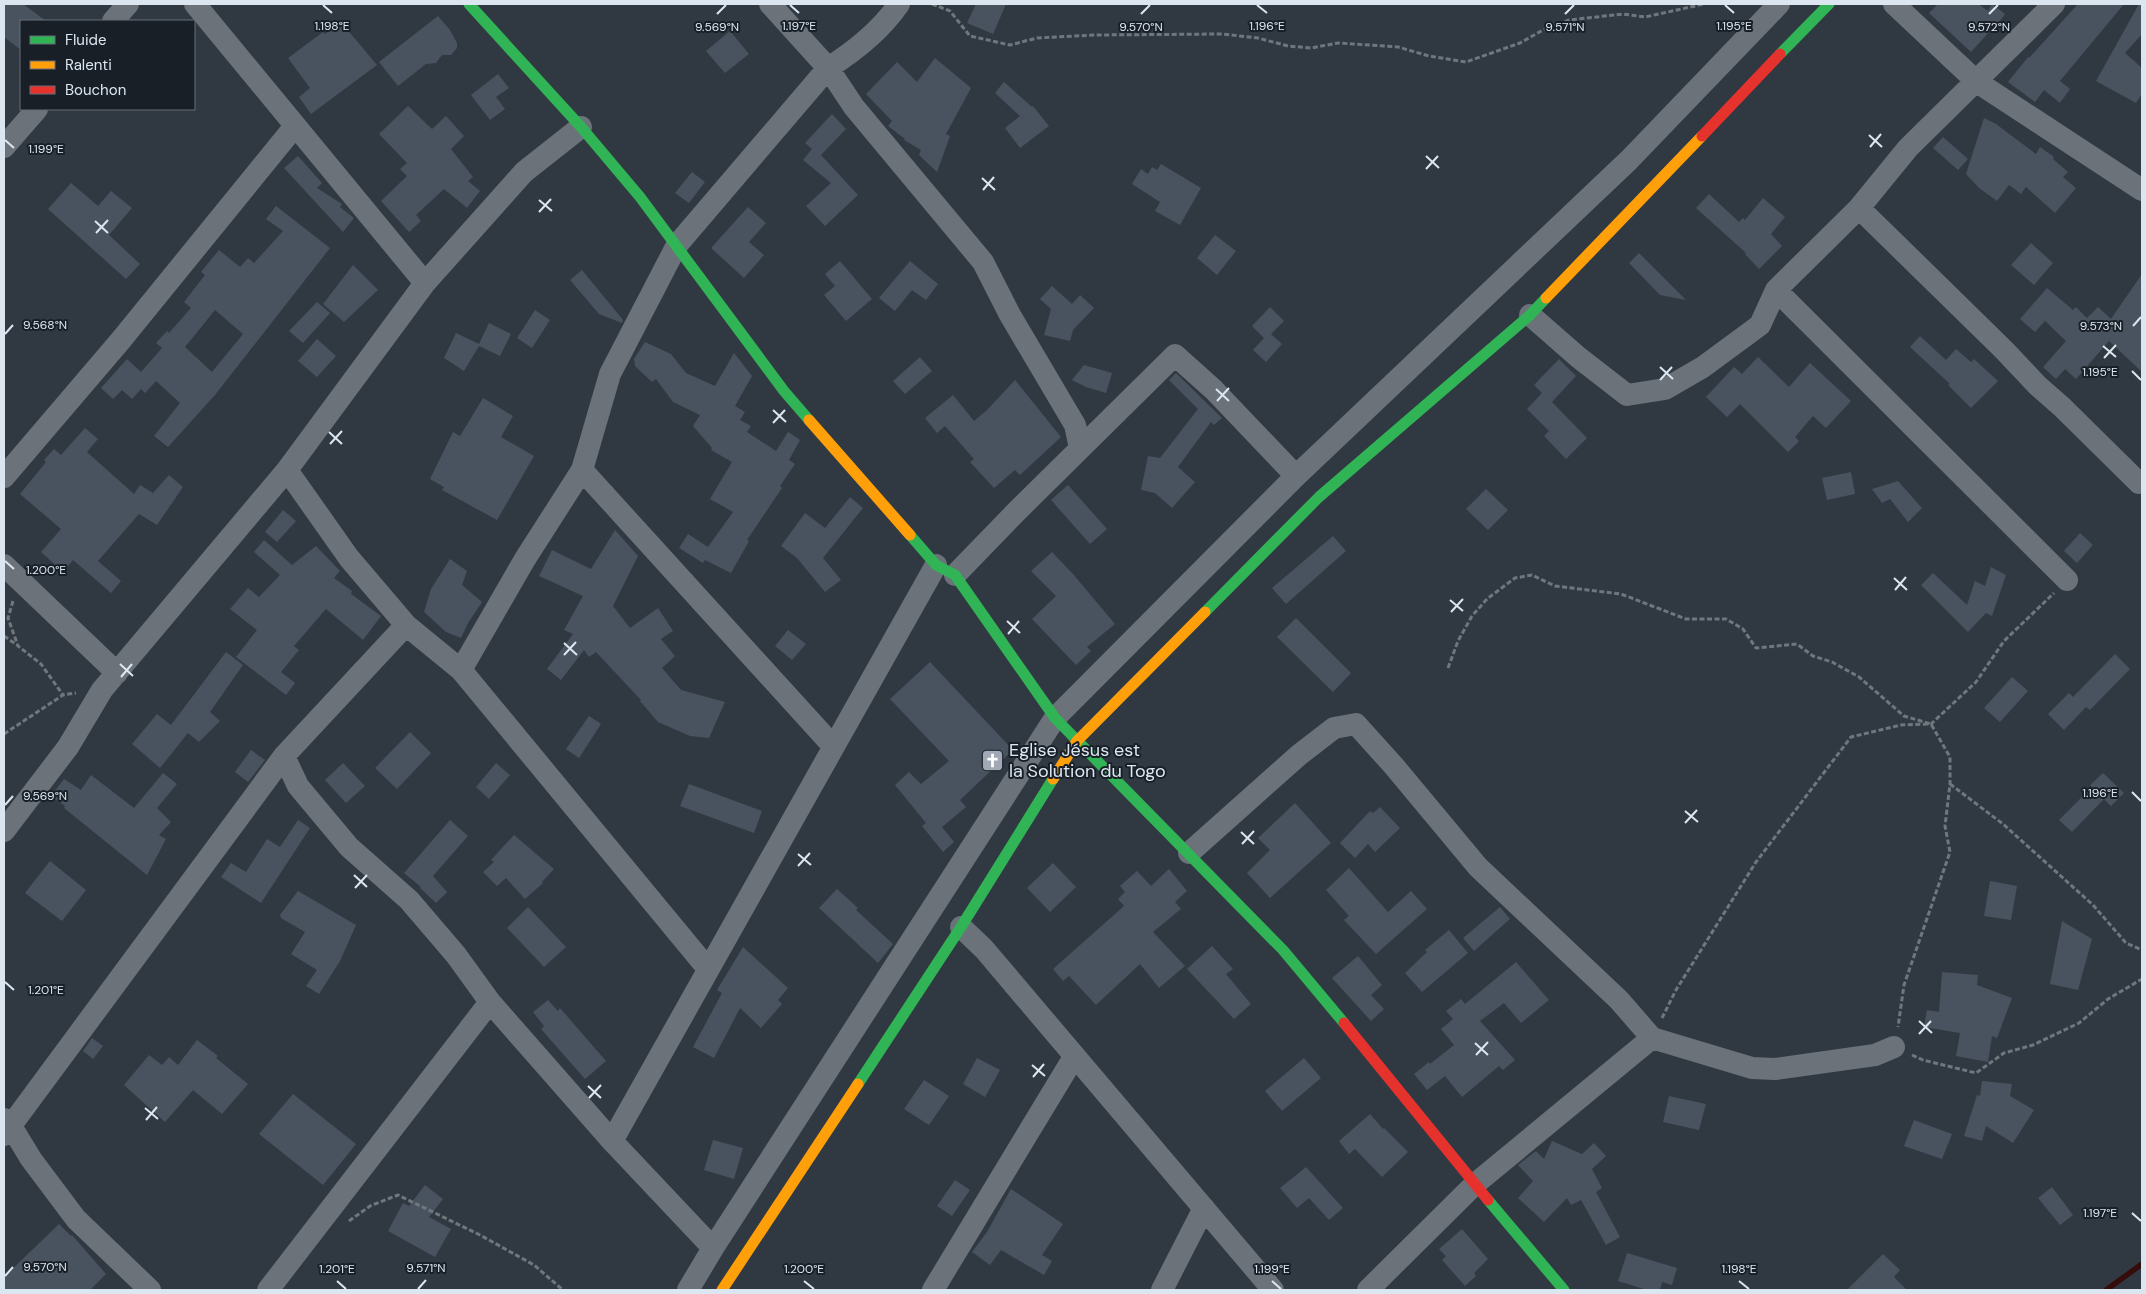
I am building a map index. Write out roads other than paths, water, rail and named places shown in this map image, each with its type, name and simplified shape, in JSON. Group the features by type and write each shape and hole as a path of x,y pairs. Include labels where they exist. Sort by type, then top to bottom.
{"street":[{"path":"114,20 128,4"},
{"path":"195,4 425,283"},
{"path":"469,4 581,127 640,197 784,391 936,565 956,575 1055,718 1283,950 1507,1224 1564,1290"},
{"path":"770,4 828,68 854,107 982,262 1010,315 1075,425 1080,448"},
{"path":"461,670 525,559 582,470 610,374 677,246 828,68 853,53 892,14 899,4"},
{"path":"688,1290 713,1248 1055,718 1296,476 1629,160 1779,4"},
{"path":"722,1290 961,927 1077,741 1319,497 1530,315 1829,4"},
{"path":"1894,4 1977,82 2140,185"},
{"path":"1530,315 1578,357 1628,395 1665,389 1703,367 1760,325 1776,290 1859,208 1908,148 2054,4"},
{"path":"4,147 36,110"},
{"path":"4,477 121,340 296,126"},
{"path":"4,831 68,747 102,690 287,470 425,283 524,172 581,127"},
{"path":"1859,208 2004,350 2038,386 2139,483"},
{"path":"1776,290 2067,580"},
{"path":"956,575 1175,354 1214,390 1296,476"},
{"path":"287,470 349,558 406,625 461,670 708,969"},
{"path":"582,470 833,746"},
{"path":"4,565 117,673"},
{"path":"612,1141 936,565"},
{"path":"150,1290 76,1219 6,1126 284,756 406,625"},
{"path":"1189,854 1300,755 1334,728 1356,724 1393,765 1478,867 1619,1000 1652,1038 1752,1068 1775,1069 1875,1054 1894,1047"},
{"path":"284,756 298,786 349,847 409,900 456,955 490,1002 612,1141 713,1248"},
{"path":"961,927 984,949 1273,1290"},
{"path":"268,1290 490,1002"},
{"path":"1368,1290 1475,1184 1652,1038"},
{"path":"933,1290 1074,1057"},
{"path":"1162,1290 1204,1208"}],"waterway":[{"path":"2106,1290 2142,1264"}],"place":[{"name":"Eglise Jésus est la Solution du Togo","path":"993,760"}]}
